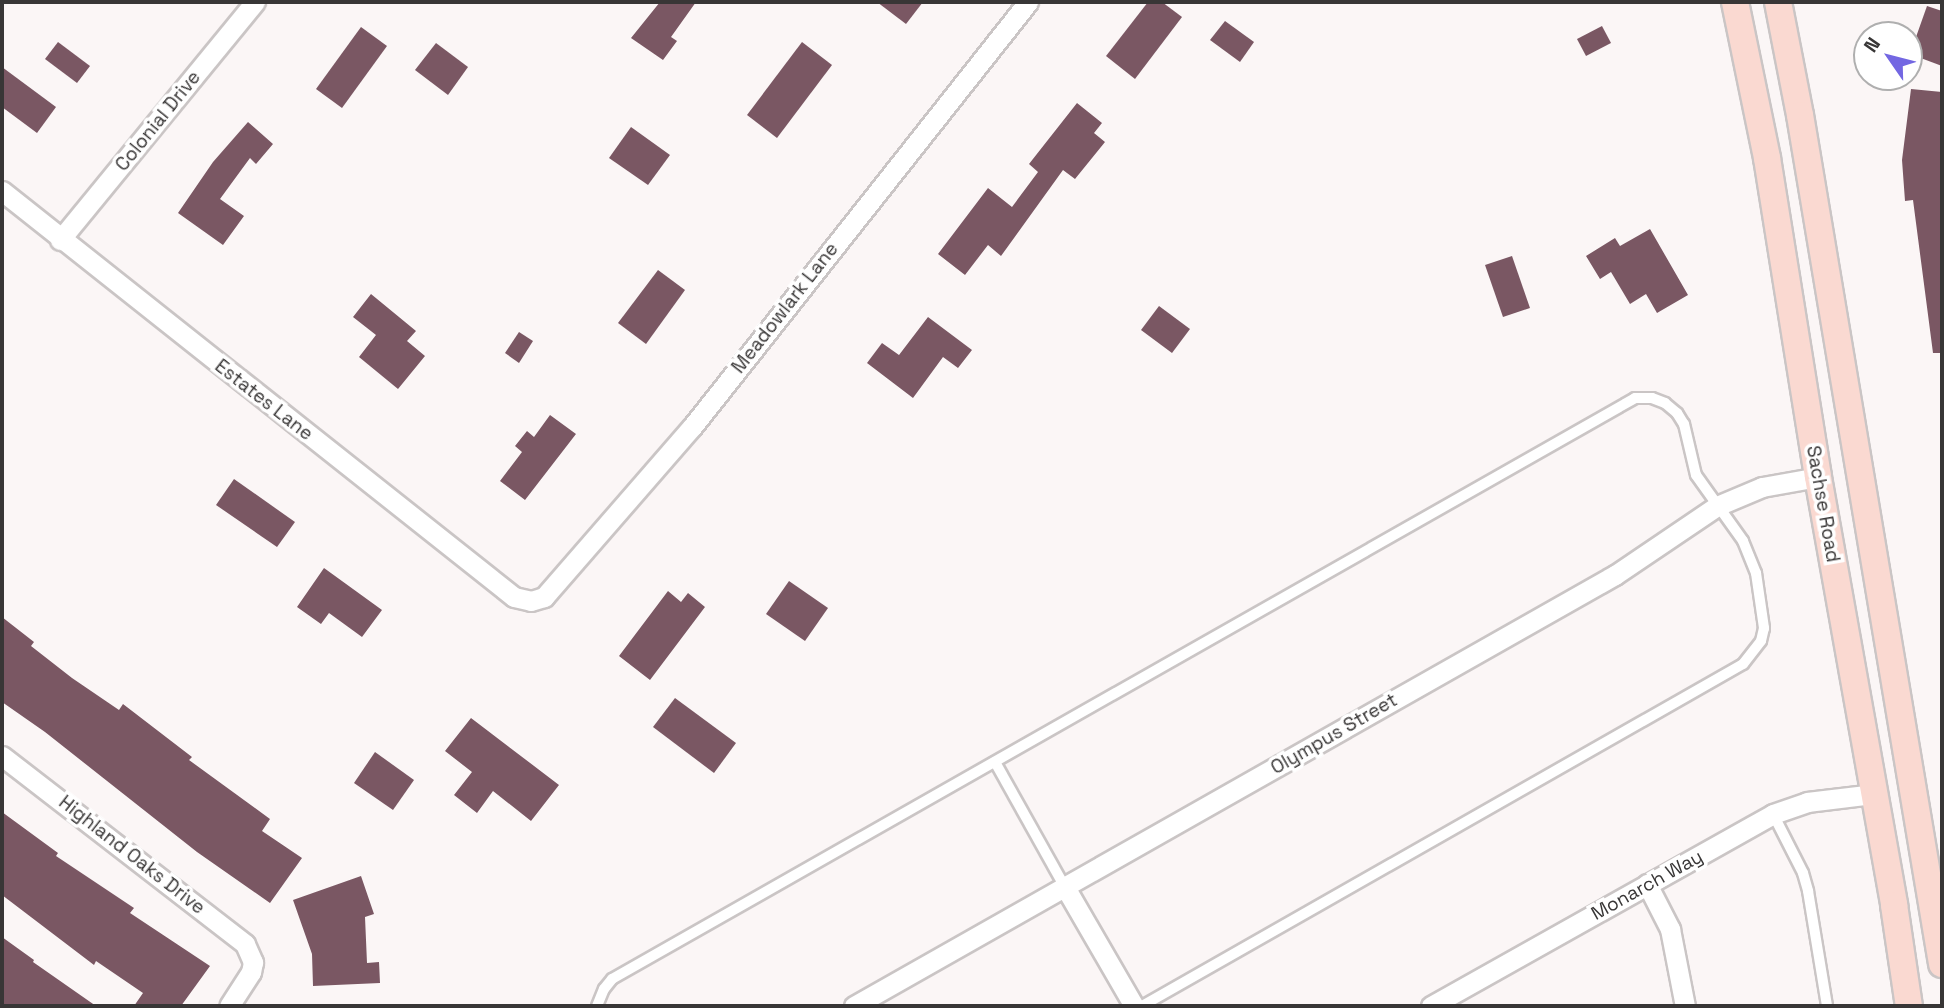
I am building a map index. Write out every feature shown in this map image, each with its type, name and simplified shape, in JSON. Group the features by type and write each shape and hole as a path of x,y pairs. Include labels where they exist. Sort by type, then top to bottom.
{"main road":[{"name":"Sachse Road","path":"1735,2 1767,158 1818,477 1894,905 1909,1006"},
{"name":"Sachse Road","path":"1778,2 1800,115 1942,964"}],"street":[{"name":"Colonial Drive","path":"60,240 255,2"},
{"name":"Meadowlark Lane","path":"531,601 544,597 692,427 1028,2"},
{"name":"Estates Lane","path":"2,191 60,240 514,597 531,601"},
{"name":"Olympus Street","path":"854,1006 1615,575 1717,506 1762,487 1818,477"},
{"name":"Highland Oaks Drive","path":"2,756 245,944 253,962 248,980 229,1006"},
{"name":"Monarch Way","path":"1431,1006 1773,814 1807,802 1873,794"},
{"path":"1647,884 1670,929 1685,1006"},
{"path":"1065,887 1134,1006"}],"lane":[{"path":"597,1006 604,989 612,979 1635,398 1652,398 1665,403 1677,413 1684,424 1691,464 1750,553 1763,614 1760,641 1743,664 1142,1006"},
{"path":"995,762 1065,887"},
{"path":"1773,814 1803,873 1827,1006"}],"building":[{"path":"660,2 696,2 671,37 677,41 663,60 631,38"},
{"path":"877,2 923,2 906,24"},
{"path":"1148,2 1162,2 1182,17 1135,79 1106,56"},
{"path":"1927,6 1942,11 1942,66 1923,59 1922,21"},
{"path":"1225,21 1254,42 1240,62 1210,40"},
{"path":"1602,26 1611,43 1586,56 1577,39"},
{"path":"361,27 387,46 342,108 316,89"},
{"path":"58,42 90,66 77,83 45,59"},
{"path":"802,42 832,65 777,138 747,115"},
{"path":"436,43 468,67 448,95 415,70"},
{"path":"2,67 56,107 37,133 2,107"},
{"path":"1911,91 1942,92 1942,353 1933,353 1913,200 1905,201 1902,160"},
{"path":"1077,103 1102,123 1094,133 1105,142 1075,179 1063,170 1001,256 988,245 965,275 938,254 988,188 1012,207 1038,172 1029,164"},
{"path":"248,122 273,144 256,164 250,158 220,199 244,216 223,245 178,213 213,162"},
{"path":"631,127 670,155 648,185 609,158"},
{"path":"1650,229 1688,295 1657,313 1646,294 1630,304 1611,272 1600,279 1586,256 1615,238 1620,246"},
{"path":"1512,256 1530,308 1503,317 1485,265"},
{"path":"658,270 685,290 646,344 618,323"},
{"path":"371,294 416,331 407,341 425,356 398,389 359,357 376,335 353,317"},
{"path":"1159,306 1190,329 1172,353 1141,330"},
{"path":"928,317 972,350 958,368 943,357 913,398 867,363 882,343 899,355"},
{"path":"519,332 533,341 519,363 505,353"},
{"path":"550,415 576,434 525,500 500,481 522,452 515,446 527,431 534,437"},
{"path":"234,479 295,522 277,547 216,505"},
{"path":"324,568 382,610 362,637 329,613 321,624 297,607"},
{"path":"789,581 828,608 805,641 766,614"},
{"path":"668,591 681,602 688,593 705,607 650,680 619,656"},
{"path":"2,617 34,642 31,646 72,678 119,710 123,704 192,757 189,760 270,819 262,831 302,858 270,903 197,852 45,732 2,702"},
{"path":"675,698 736,743 714,773 653,727"},
{"path":"471,718 559,785 531,821 493,791 477,813 454,795 472,772 445,751"},
{"path":"375,752 414,780 393,810 354,783"},
{"path":"2,812 58,853 56,856 134,908 130,913 210,966 181,1006 134,1006 143,993 96,961 94,965 2,895"},
{"path":"361,876 374,914 365,917 367,963 379,962 380,983 313,986 312,954 293,900"},
{"path":"2,937 34,960 33,962 96,1006 2,1006"}]}
